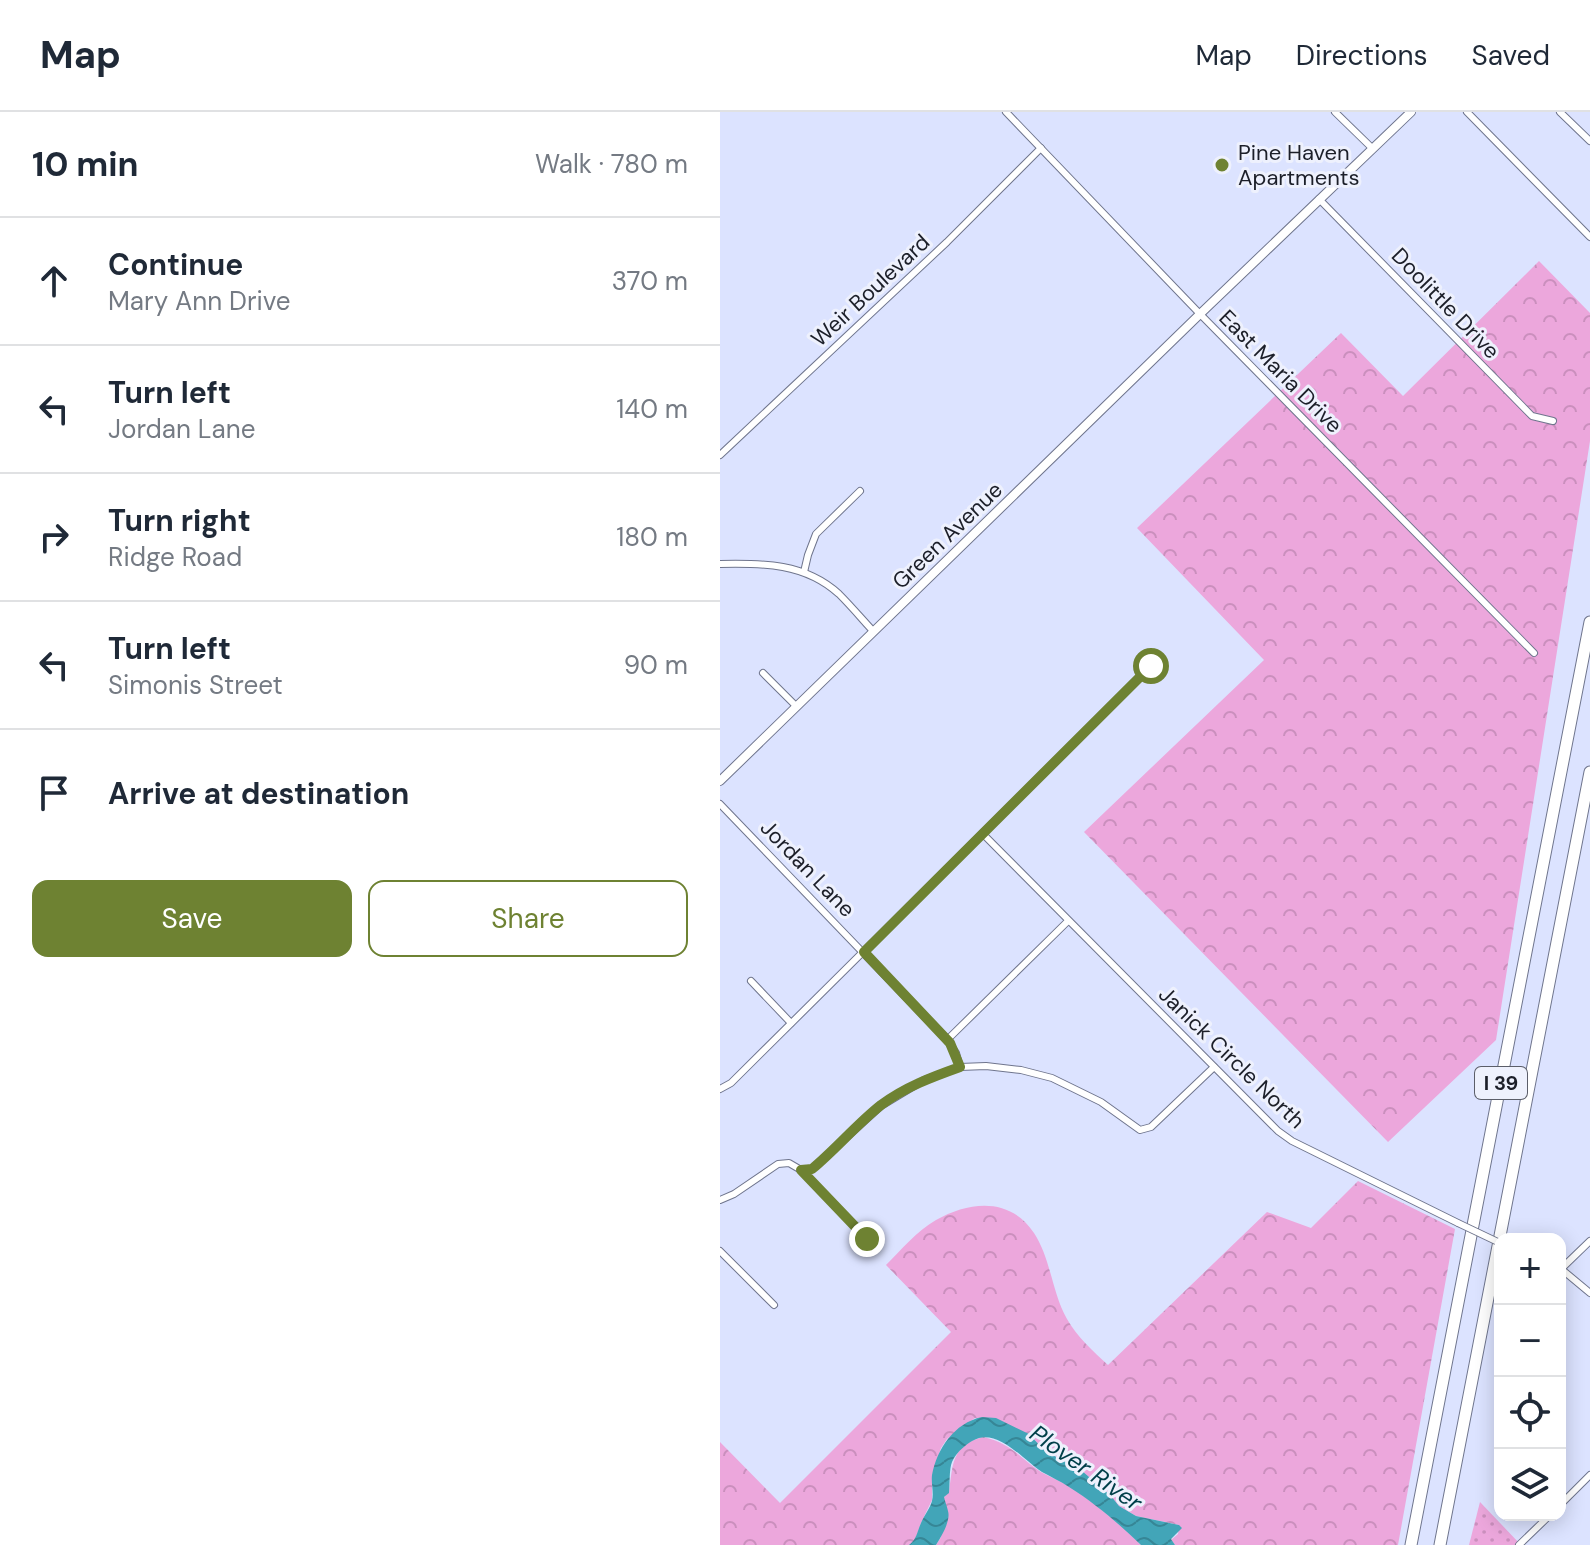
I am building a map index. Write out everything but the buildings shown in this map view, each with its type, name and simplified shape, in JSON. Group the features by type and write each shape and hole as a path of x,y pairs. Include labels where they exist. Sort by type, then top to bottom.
{"highway":[{"name":"I 39","path":"1411,1545 1590,622"},
{"name":"I 39","path":"1440,1545 1590,772"}],"street":[{"name":"East Maria Drive","path":"1006,112 1534,653"},
{"path":"1335,112 1373,149"},
{"name":"Green Avenue","path":"720,781 1411,112"},
{"path":"1467,112 1590,237"},
{"path":"1560,112 1590,141"},
{"name":"Weir Boulevard","path":"720,455 947,242 1041,148"},
{"name":"Doolittle Drive","path":"1319,199 1532,416 1553,421"},
{"path":"804,572 816,534 860,491"},
{"path":"720,564 785,566 804,572 839,595 873,631"},
{"path":"720,1089 731,1083 1151,666"},
{"path":"763,673 796,706"},
{"name":"Jordan Lane","path":"720,804 947,1040 956,1053 960,1067"},
{"name":"Janick Circle North","path":"983,834 1265,1120 1292,1141 1494,1240"},
{"path":"947,1040 1068,921"},
{"path":"751,981 791,1023"},
{"path":"801,1170 812,1169 881,1106 902,1092 960,1067 1021,1070 1052,1078 1101,1102 1140,1130 1151,1127 1214,1067"},
{"path":"720,1200 778,1164 789,1163 801,1170 867,1239"},
{"path":"1566,1263 1590,1241"},
{"path":"720,1251 774,1305"},
{"path":"1566,1272 1590,1293"},
{"path":"1566,1499 1590,1475"},
{"path":"1519,1545 1544,1521"}],"green space":[{"path":"1539,261 1590,313 1590,441 1496,1040 1388,1142 1084,832 1264,660 1137,528 1341,333 1403,396"},
{"path":"1358,1181 1455,1229 1398,1545 1175,1545 1171,1540 1178,1534 1179,1525 1136,1516 1119,1506 1081,1470 1045,1451 1029,1434 975,1418 947,1439 941,1448 932,1476 932,1500 915,1541 909,1545 720,1545 720,1442 780,1503 951,1332 886,1265 936,1220 962,1209 989,1206 1013,1213 1024,1221 1040,1243 1067,1319 1080,1338 1108,1365 1267,1212 1311,1228"},
{"path":"983,1437 1008,1447 1041,1472 1069,1486 1141,1545 936,1545 941,1537 944,1497 949,1492 956,1457 965,1445"},
{"path":"1480,1502 1494,1517 1494,1521 1498,1521 1521,1545 1469,1545"}],"water":[{"name":"Plover River","path":"982,1417 996,1418 1029,1434 1045,1451 1081,1470 1119,1506 1136,1516 1179,1525 1182,1528 1171,1539 1175,1545 1141,1545 1079,1493 1042,1472 1004,1443 987,1437 967,1444 952,1462 949,1493 944,1497 948,1519 936,1545 909,1545 932,1501 932,1475 948,1438 963,1425"}],"place":[{"name":"Pine Haven Apartments","path":"1222,165"}],"route":[{"path":"867,1239 801,1170 812,1169 881,1106 902,1092 960,1067 950,1043 864,952 1151,666"}]}
